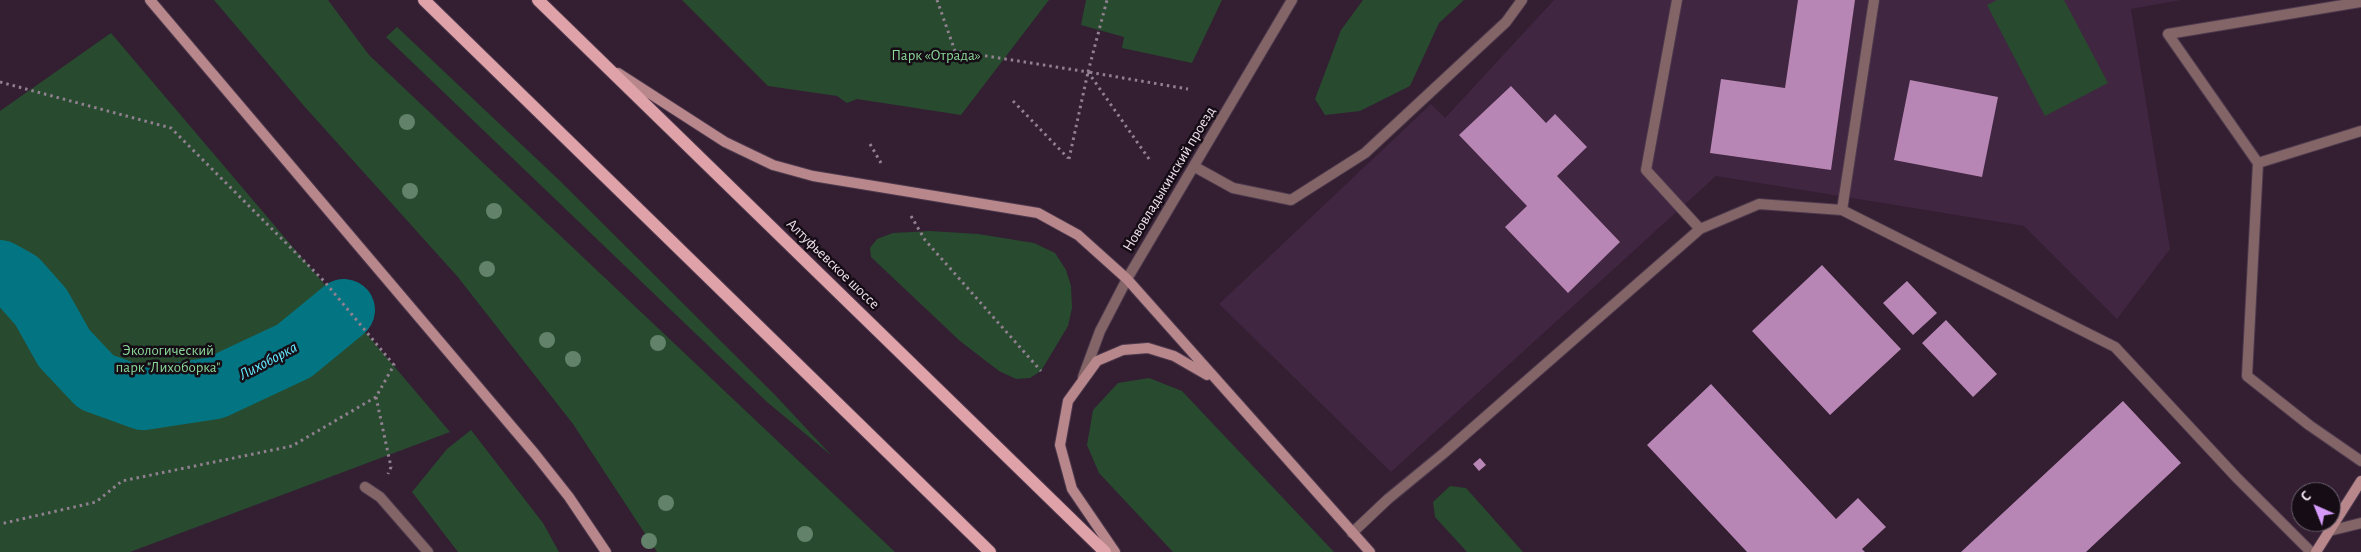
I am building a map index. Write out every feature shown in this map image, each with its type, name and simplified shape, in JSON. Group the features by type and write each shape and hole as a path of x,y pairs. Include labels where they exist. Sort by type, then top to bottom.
{"main road":[{"path":"150,0 530,447 569,498 606,552"},
{"path":"424,0 990,552"},
{"name":"Алтуфьевское шоссе","path":"538,0 1105,552"},
{"path":"606,65 725,142 773,164 814,176 1038,213 1078,235 1127,279 1214,379 1370,552"},
{"path":"1115,552 1072,489 1060,445 1068,401 1097,361 1123,350 1148,348 1174,356 1214,379"},
{"path":"2341,513 2361,482"},
{"path":"2316,552 2329,532"}],"street":[{"name":"Нововладыкинский проезд","path":"1083,379 1100,331 1127,279 1195,167 1292,0"},
{"path":"1195,167 1233,188 1291,200 1365,152 1506,22 1522,0"},
{"path":"1677,0 1646,170 1700,229"},
{"path":"1842,210 1874,0"},
{"path":"2361,2 2168,34 2258,163 2247,376 2309,425 2361,461"},
{"path":"2258,163 2361,131"},
{"path":"1352,533 1700,229 1759,204 1842,210 2115,347 2237,478 2311,552"},
{"path":"365,487 380,497 428,552"},
{"path":"2341,529 2361,523"}],"path":[{"path":"937,0 955,50 1188,89"},
{"path":"1013,101 1069,159 1088,72 1107,0"},
{"path":"1088,72 1149,159"},
{"path":"0,82 171,128 324,281 394,366 376,397 292,446 122,481 96,502 0,524"},
{"path":"925,240 1041,371"},
{"path":"376,397 391,467"}],"shaded area":[{"path":"1554,0 2181,0 2131,9 2170,249 2117,319 2024,226 1716,176 1391,472 1219,304 1431,104 1445,118"}],"green space":[{"path":"214,0 328,0 369,55 895,552 657,552 573,424 457,276 304,106"},
{"name":"Парк «Отрада»","path":"682,0 1049,0 961,115 857,99 847,103 837,96 768,86"},
{"path":"1086,0 1222,0 1192,63 1122,48 1124,37 1081,25"},
{"path":"1363,0 1464,0 1439,23 1410,86 1360,111 1325,115 1315,99 1341,30"},
{"path":"1997,0 2064,0 2108,83 2045,116 1987,5"},
{"path":"397,27 559,180 775,395 832,456 767,402 386,37"},
{"name":"Экологический парк \"Лихоборка\"","path":"111,33 450,432 130,552 0,552 0,111"},
{"path":"930,231 978,234 1034,243 1055,253 1066,270 1071,286 1072,308 1068,326 1041,371 1030,378 1016,379 999,371 960,341 871,257 870,248 877,239 893,233"},
{"path":"1149,378 1182,391 1334,552 1173,552 1099,473 1087,445 1093,410 1118,383"},
{"path":"471,430 543,523 559,552 458,552 412,492 447,449"},
{"path":"1450,486 1466,488 1523,552 1467,552 1435,517 1433,502"}],"building":[{"path":"1798,0 1855,0 1831,170 1710,153 1721,79 1785,88"},
{"path":"1910,80 1998,97 1982,177 1894,160"},
{"path":"1511,86 1546,123 1555,114 1587,147 1557,176 1620,242 1568,293 1505,227 1527,206 1459,135"},
{"path":"1822,265 1901,349 1830,415 1752,331"},
{"path":"1907,281 1937,313 1913,335 1883,303"},
{"path":"1946,320 1997,374 1973,397 1922,343"},
{"path":"1711,384 1836,519 1858,498 1886,527 1862,549 1865,552 1747,552 1647,445"},
{"path":"2123,401 2181,463 2086,552 1961,552"},
{"path":"1480,458 1486,465 1479,471 1473,464"}],"waterway":[{"name":"Лихоборка","path":"0,271 18,281 41,307 64,348 96,382 143,399 215,388 294,351 344,310"}]}
